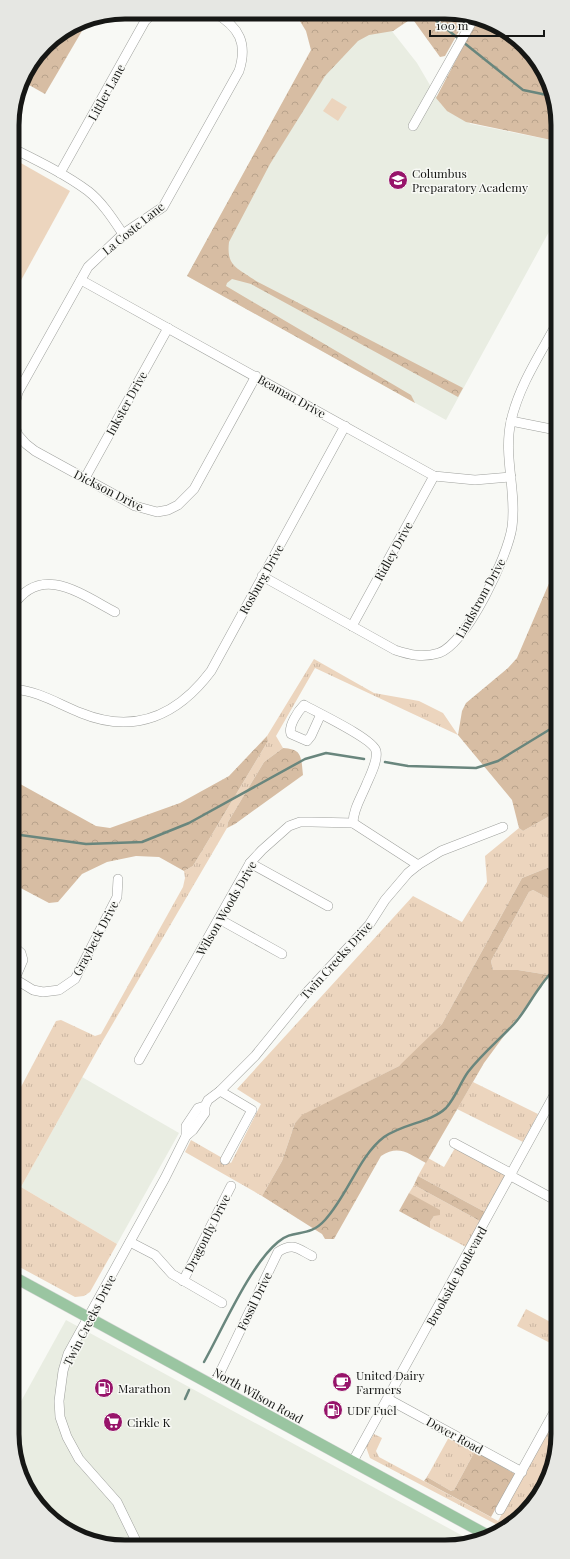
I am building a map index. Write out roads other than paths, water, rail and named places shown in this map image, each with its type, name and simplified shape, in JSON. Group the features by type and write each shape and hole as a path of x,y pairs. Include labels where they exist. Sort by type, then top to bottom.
{"main road":[{"name":"North Wilson Road","path":"19,1281 214,1385 483,1533"}],"street":[{"name":"Littler Lane","path":"60,173 147,19"},
{"name":"La Coste Lane","path":"19,390 88,268 98,256 123,234 163,207 240,71 243,52 241,40 232,25 224,19"},
{"path":"413,126 471,23"},
{"path":"19,152 60,173 88,192 112,217 123,234"},
{"name":"Beaman Drive","path":"81,280 434,476 475,480 511,477"},
{"name":"Inkster Drive","path":"85,478 168,328"},
{"name":"Lindstrom Drive","path":"262,576 395,650 411,656 428,656 452,646 468,625 502,562 512,528 514,507 508,442 511,421 516,402 524,383 551,334"},
{"name":"Dickson Drive","path":"19,434 26,444 35,451 135,506 157,512 168,510 178,505 194,489 256,376"},
{"path":"511,421 551,429"},
{"name":"Rosburg Drive","path":"19,690 46,696 80,713 111,722 124,723 158,716 188,698 211,672 345,426"},
{"name":"Ridley Drive","path":"352,626 434,476"},
{"path":"19,597 29,590 43,584 65,586 114,612"},
{"path":"321,714 369,741 374,745 376,751 371,773 354,813 353,824"},
{"name":"Wilson Woods Drive","path":"139,1060 250,863 277,836 295,824 312,822 353,824 418,864"},
{"name":"Twin Creeks Drive","path":"136,1540 117,1502 72,1448 60,1417 59,1401 63,1371 68,1354 89,1318 186,1136 193,1130 205,1113 205,1106 208,1100 220,1091 255,1056 307,992 351,946 374,919 386,900 408,873 418,864 441,851 504,827"},
{"path":"250,863 328,906"},
{"name":"Graybeck Drive","path":"19,983 33,990 43,992 59,990 75,979 117,897 118,879"},
{"path":"219,919 282,954"},
{"path":"19,949 23,960 19,969"},
{"path":"220,1091 252,1110 225,1160"},
{"name":"Brookside Boulevard","path":"353,1461 551,1101"},
{"path":"454,1143 551,1198"},
{"name":"Dragonfly Drive","path":"183,1281 231,1186"},
{"path":"130,1242 155,1255 172,1274 222,1303"},
{"name":"Fossil Drive","path":"214,1385 278,1252 288,1246 292,1246 312,1256"},
{"name":"Dover Road","path":"388,1399 522,1472"},
{"path":"500,1510 551,1419"}],"waterway":[{"path":"434,19 459,39"},
{"path":"463,42 523,90 546,95"},
{"path":"385,762 408,766 476,768 498,761 551,729"},
{"path":"19,835 86,844 142,842 189,823 305,759 326,753 364,759"},
{"path":"204,1362 237,1299 257,1266 268,1252 284,1238 290,1235 307,1232 319,1226 333,1210 367,1154 384,1137 392,1132 432,1117 446,1108 453,1099 468,1072 518,1020 551,973"},
{"path":"185,1399 189,1390"}],"place":[{"name":"Columbus Preparatory Academy","path":"398,180"},
{"name":"United Dairy Farmers","path":"342,1382"},
{"name":"Marathon","path":"104,1388"},
{"name":"UDF Fuel","path":"333,1410"},
{"name":"Cirkle K","path":"113,1422"}]}
